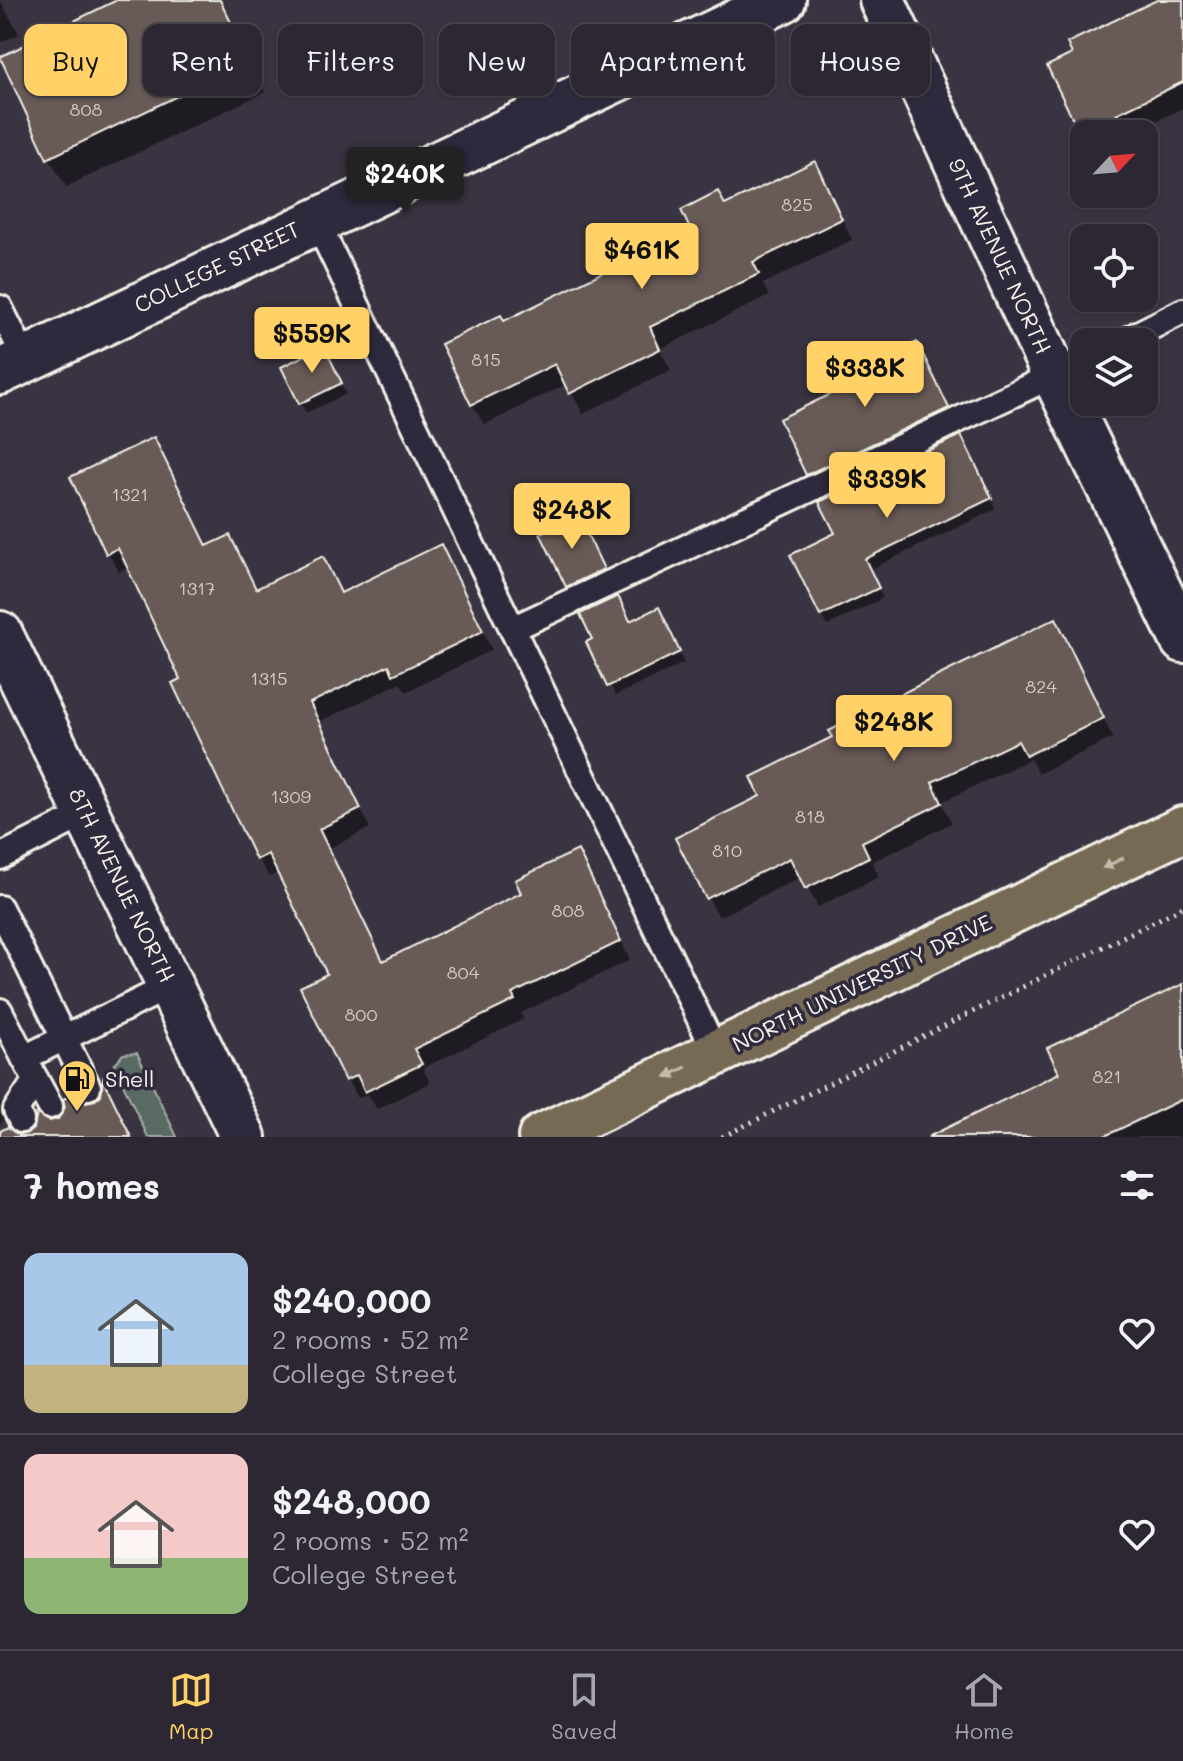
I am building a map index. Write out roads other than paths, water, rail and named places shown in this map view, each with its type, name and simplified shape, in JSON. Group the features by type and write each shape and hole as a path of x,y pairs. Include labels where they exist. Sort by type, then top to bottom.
{"main road":[{"name":"NORTH UNIVERSITY DRIVE","path":"541,1137 1183,829"}],"street":[{"name":"COLLEGE STREET","path":"13,366 316,220 720,14 783,0"},
{"name":"9TH AVENUE NORTH","path":"882,0 1070,369"},
{"name":"9TH AVENUE NORTH","path":"1090,416 1183,640"},
{"name":"8TH AVENUE NORTH","path":"0,634 243,1137"}],"lane":[{"path":"316,220 716,1053"},
{"path":"0,308 13,366"},
{"path":"1150,328 1183,311"},
{"path":"512,629 1070,369"},
{"path":"0,857 87,813"},
{"path":"0,908 88,1087"},
{"path":"24,1058 170,986"},
{"path":"0,1011 50,1106"},
{"path":"21,1120 16,1110 36,1080"}],"place":[{"name":"Shell","path":"77,1113"}]}
